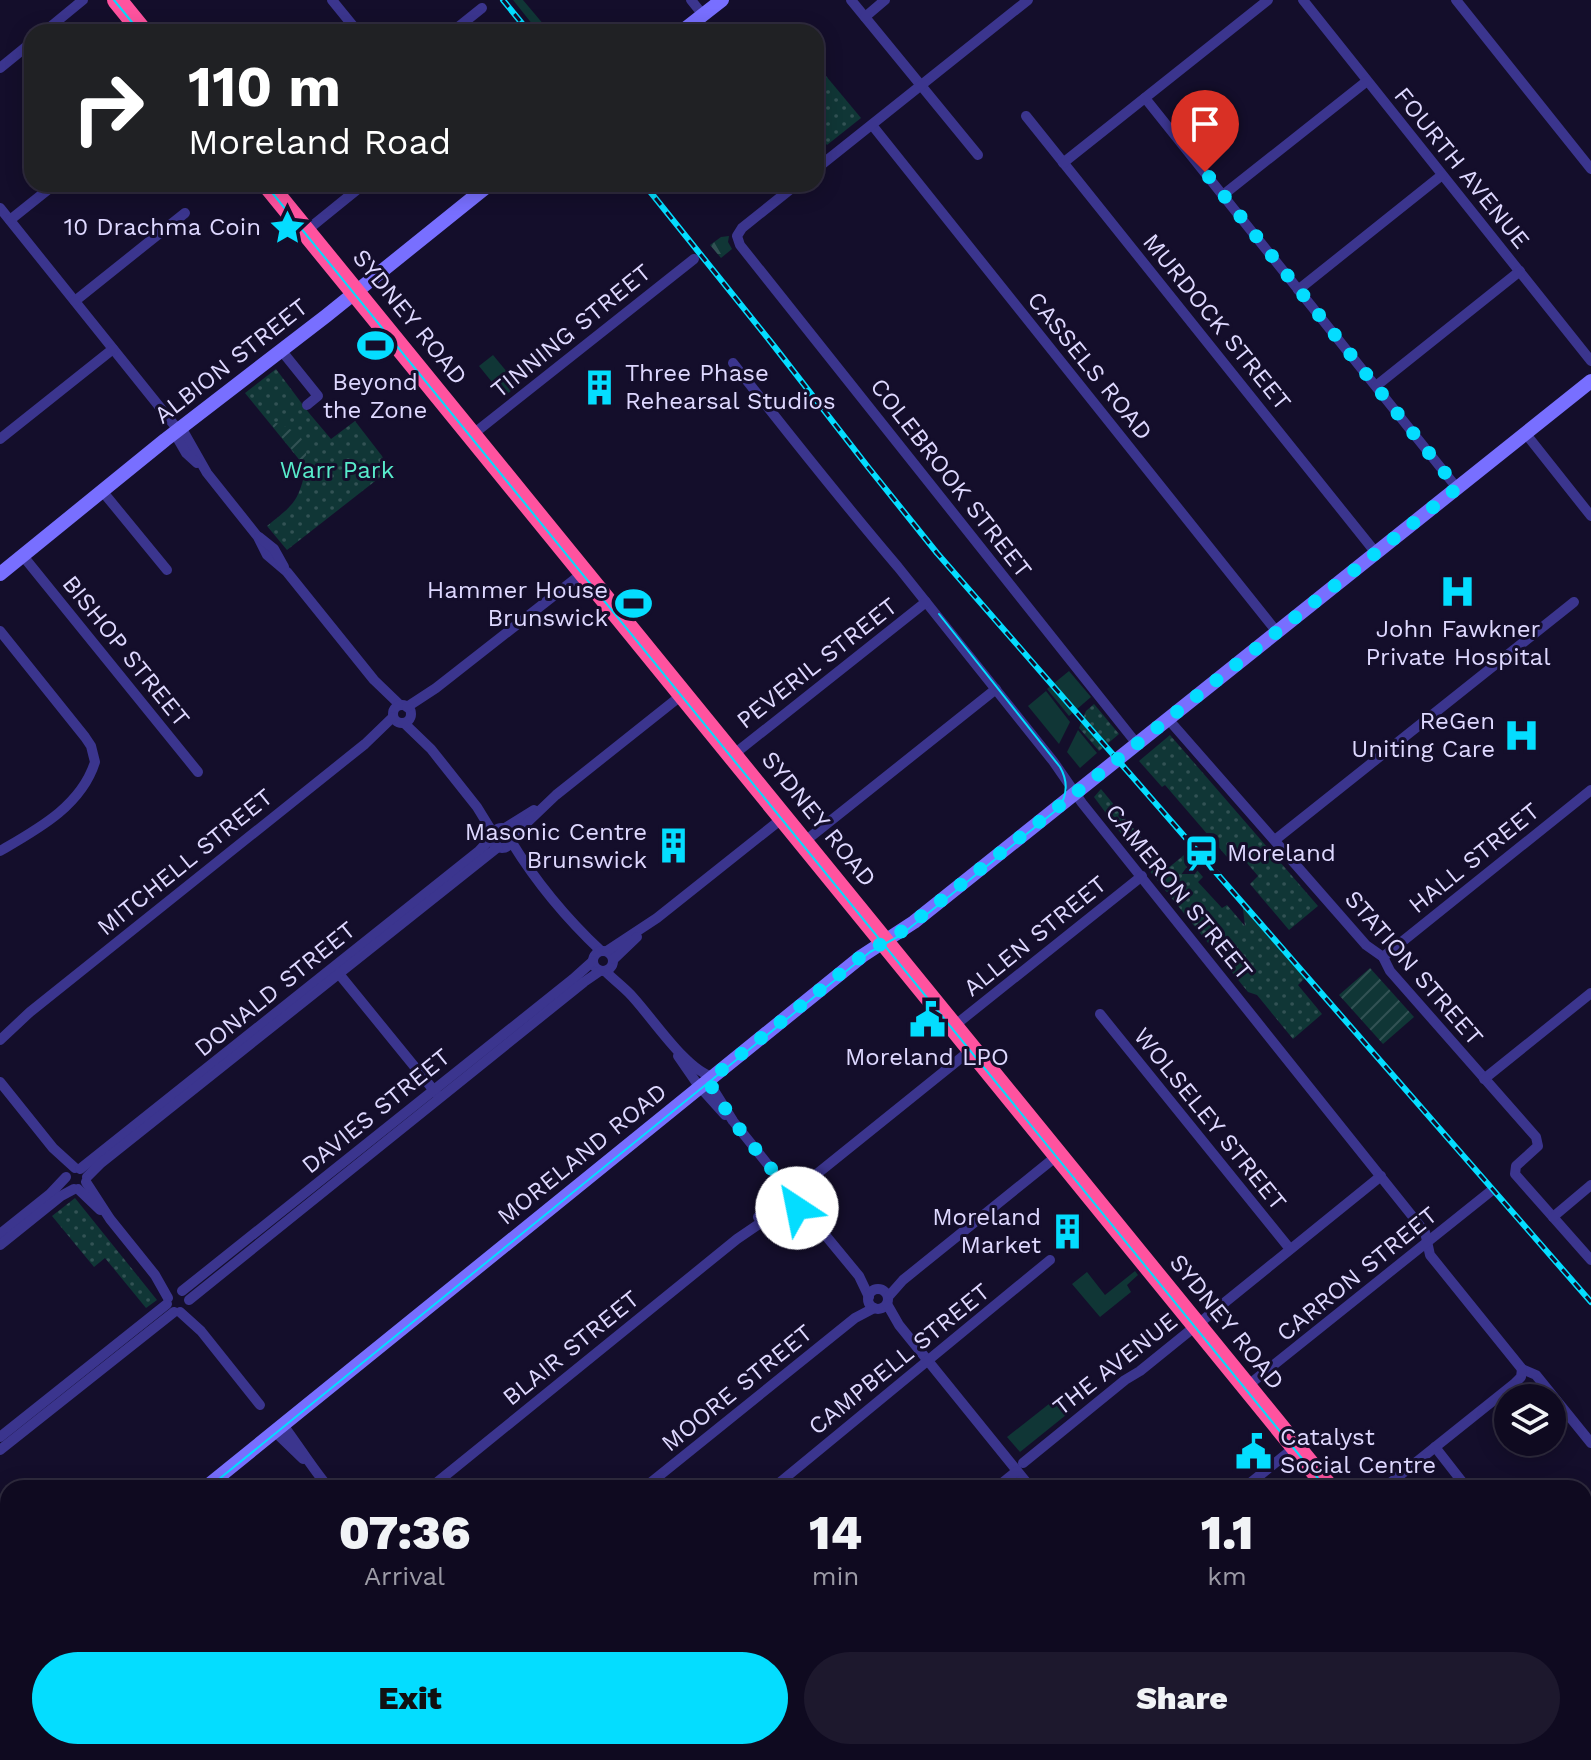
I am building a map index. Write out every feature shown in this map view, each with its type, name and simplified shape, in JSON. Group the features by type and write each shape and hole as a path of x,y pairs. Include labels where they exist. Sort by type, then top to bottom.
{"highway":[{"path":"117,0 136,24"},
{"name":"SYDNEY ROAD","path":"274,192 1322,1480"}],"main road":[{"path":"691,24 722,0"},
{"name":"ALBION STREET","path":"0,574 479,192"},
{"name":"MORELAND ROAD","path":"215,1480 868,951 914,922 1591,381"}],"street":[{"path":"54,24 83,0"},
{"path":"332,0 352,24"},
{"path":"691,0 703,15"},
{"path":"851,0 978,155"},
{"path":"865,17 885,0"},
{"path":"824,163 1028,0"},
{"path":"1063,163 1268,0"},
{"name":"FOURTH AVENUE","path":"1303,0 1591,361"},
{"path":"1456,0 1591,169"},
{"path":"462,24 482,8"},
{"path":"2,64 24,48"},
{"path":"1223,195 1367,81"},
{"path":"1145,98 1457,488"},
{"name":"MURDOCK STREET","path":"1026,116 1376,553"},
{"name":"CASSELS ROAD","path":"872,125 1277,632"},
{"path":"1298,290 1442,175"},
{"path":"10,220 45,192"},
{"path":"306,231 354,192"},
{"name":"COLEBROOK STREET","path":"787,192 742,228 737,236 740,245 1137,744"},
{"path":"0,208 179,431 186,453 207,473 258,537 267,555 287,572 667,1038 707,1075 707,1082"},
{"path":"75,301 185,213"},
{"name":"TINNING STREET","path":"472,435 694,259"},
{"path":"1376,386 1520,271"},
{"path":"0,439 113,349"},
{"path":"281,350 318,396 307,405"},
{"name":"CAMERON STREET","path":"733,363 996,689 1075,793 1425,1232 1430,1255 1522,1369 1536,1375 1591,1443"},
{"path":"1526,434 1591,516"},
{"path":"103,492 167,570"},
{"name":"BISHOP STREET","path":"23,556 198,772"},
{"name":"MITCHELL STREET","path":"0,1040 30,1012 584,572"},
{"name":"PEVERIL STREET","path":"733,755 926,602"},
{"path":"1275,840 1574,602"},
{"path":"0,631 85,737 94,753 95,762 78,793 65,807 43,826 0,851"},
{"path":"804,842 996,689"},
{"name":"DONALD STREET","path":"0,1234 50,1194 76,1178 336,971 479,851 502,837 683,694"},
{"name":"STATION STREET","path":"1168,719 1366,945 1383,957 1390,971 1538,1141 1538,1146 1516,1166 1514,1172 1553,1217"},
{"name":"HALL STREET","path":"1383,957 1591,790"},
{"name":"DAVIES STREET","path":"0,1450 79,1381 436,1094 573,979 603,961 784,817"},
{"name":"ALLEN STREET","path":"954,1026 1142,876"},
{"path":"336,971 436,1094"},
{"path":"1484,1079 1591,993"},
{"name":"MITCHELL STREET","path":"0,1031 30,1012"},
{"name":"WOLSELEY STREET","path":"1100,1014 1290,1249"},
{"path":"667,1038 685,1067 707,1082 773,1171 928,1361 1020,1467 1027,1480"},
{"name":"BLAIR STREET","path":"440,1480 737,1239 752,1222 792,1194 972,1049"},
{"path":"1,1085 260,1405"},
{"name":"MOORE STREET","path":"654,1480 1058,1155"},
{"name":"THE AVENUE","path":"1005,1480 1381,1176"},
{"name":"DONALD STREET","path":"0,1245 61,1196 76,1178"},
{"path":"1591,1185 1553,1217 1591,1260"},
{"name":"CARRON STREET","path":"1246,1387 1491,1191"},
{"name":"CAMPBELL STREET","path":"783,1480 1050,1260"},
{"path":"1394,1480 1514,1384 1521,1377 1522,1369"},
{"name":"DAVIES STREET","path":"0,1437 79,1381"},
{"path":"279,1428 298,1444 323,1480"},
{"path":"1254,1480 1295,1447"},
{"path":"1435,1447 1461,1480"}],"green space":[{"path":"513,0 523,0 543,24 532,24"},
{"path":"824,74 861,118 827,145 824,141"},
{"path":"729,236 732,249 721,258 710,245 721,237"},
{"path":"493,355 518,385 504,397 479,366"},
{"name":"Warr Park","path":"276,369 331,439 355,421 382,456 388,471 287,550 267,526 294,502 306,468 245,393"},
{"path":"274,422 300,437 306,449 305,466 271,424"},
{"path":"1069,671 1091,697 1069,716 1047,689"},
{"path":"1046,691 1070,722 1059,744 1028,706"},
{"path":"1094,704 1119,734 1099,751 1079,728 1086,711"},
{"path":"1078,730 1097,753 1080,768 1067,752"},
{"path":"1170,735 1318,906 1289,930 1250,884 1258,876 1236,850 1227,857 1165,785 1162,787 1139,761"},
{"path":"1101,789 1167,869 1184,855 1203,877 1198,882 1222,908 1227,905 1245,926 1242,901 1307,976 1298,985 1322,1014 1293,1039 1257,995 1248,992 1139,858 1094,797"},
{"path":"1370,968 1414,1017 1383,1044 1339,995"},
{"path":"75,1198 157,1300 146,1308 105,1258 94,1267 52,1216"},
{"path":"1135,1271 1138,1275 1127,1285 1131,1292 1100,1317 1072,1284 1087,1272 1105,1295"},
{"path":"1054,1400 1066,1415 1020,1452 1007,1437"}],"tram line":[{"path":"114,0 134,24"},
{"path":"272,192 1319,1480"},
{"path":"218,1480 870,952 901,935 1059,808 1066,788 1060,767 939,614"}],"railway":[{"path":"503,0 522,24"},
{"path":"650,192 937,553 1591,1302"}],"place":[{"name":"10 Drachma Coin","path":"287,227"},
{"name":"Beyond the Zone","path":"375,345"},
{"name":"Three Phase Rehearsal Studios","path":"599,387"},
{"name":"John Fawkner Private Hospital","path":"1458,592"},
{"name":"Hammer House Brunswick","path":"634,604"},
{"name":"ReGen Uniting Care","path":"1521,735"},
{"name":"Masonic Centre Brunswick","path":"673,846"},
{"name":"Moreland","path":"1201,853"},
{"name":"Moreland LPO","path":"927,1020"},
{"name":"Moreland Market","path":"1067,1231"},
{"name":"Catalyst Social Centre","path":"1254,1451"}],"route":[{"path":"797,1208 784,1200 783,1189 773,1171 733,1121 708,1081 868,951 914,922 1457,488 1205,172"}]}
